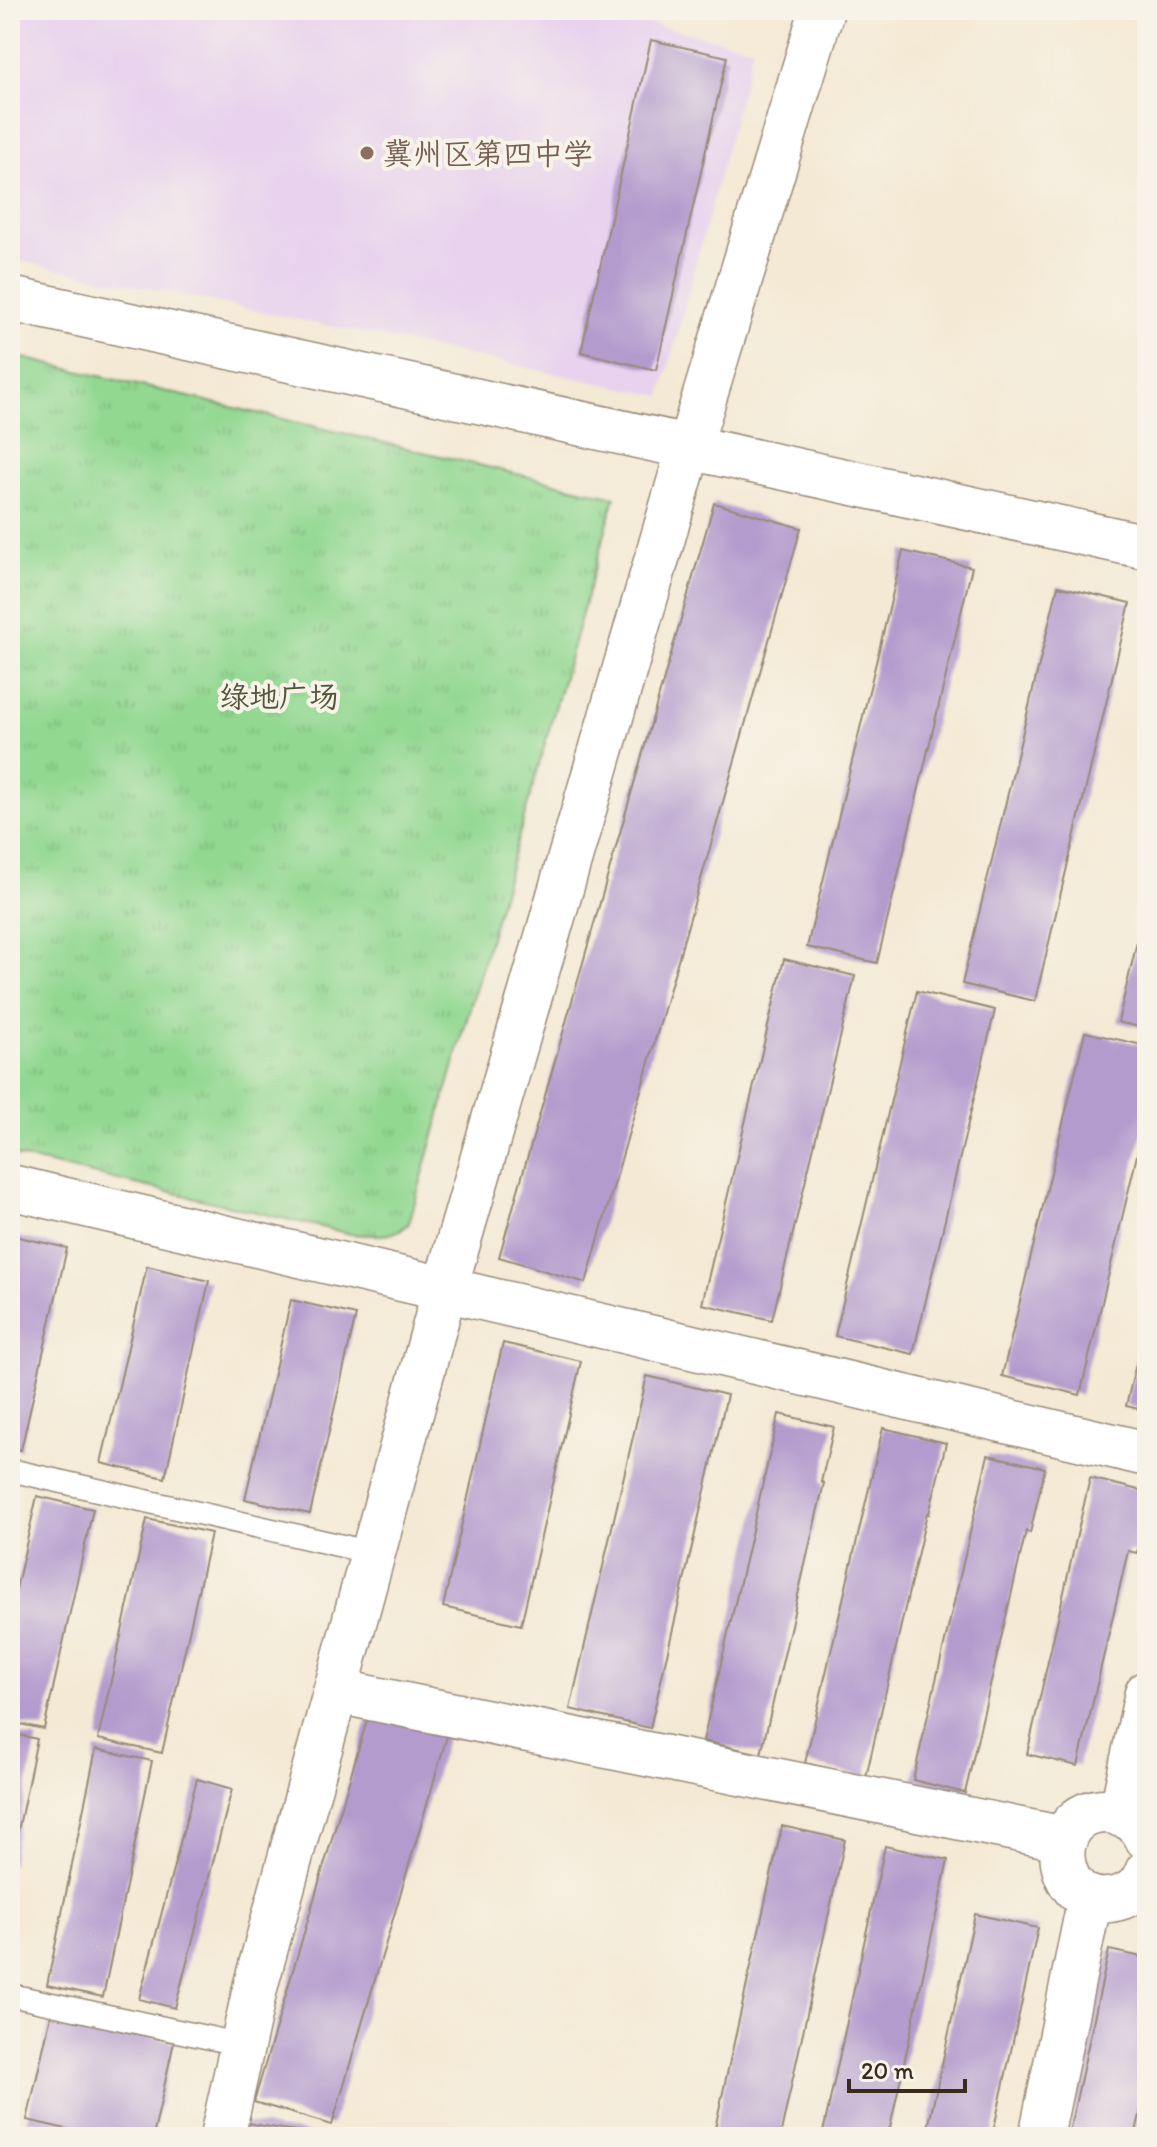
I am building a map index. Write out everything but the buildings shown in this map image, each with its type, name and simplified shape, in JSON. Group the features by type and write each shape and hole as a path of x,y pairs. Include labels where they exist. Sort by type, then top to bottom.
{"street":[{"path":"222,2137 256,1984 445,1288 689,448 822,10"},
{"path":"10,299 1147,547"},
{"path":"10,1187 1147,1454"},
{"path":"336,1691 1065,1839"},
{"path":"1147,1693 1134,1826 1112,1811 1090,1813 1073,1826 1062,1845 1062,1866 1072,1886 1090,1898 1111,1900 1131,1893 1147,1872"},
{"path":"1041,2137 1090,1898"}],"lane":[{"path":"10,1470 373,1553"},
{"path":"10,1995 243,2045"}],"shaded area":[{"name":"冀州区第四中学","path":"10,10 592,10 753,48 661,396 10,259"}],"green space":[{"name":"绿地广场","path":"10,355 615,497 409,1223 397,1232 351,1234 10,1155"}],"place":[{"name":"冀州区第四中学","path":"367,153"}]}
